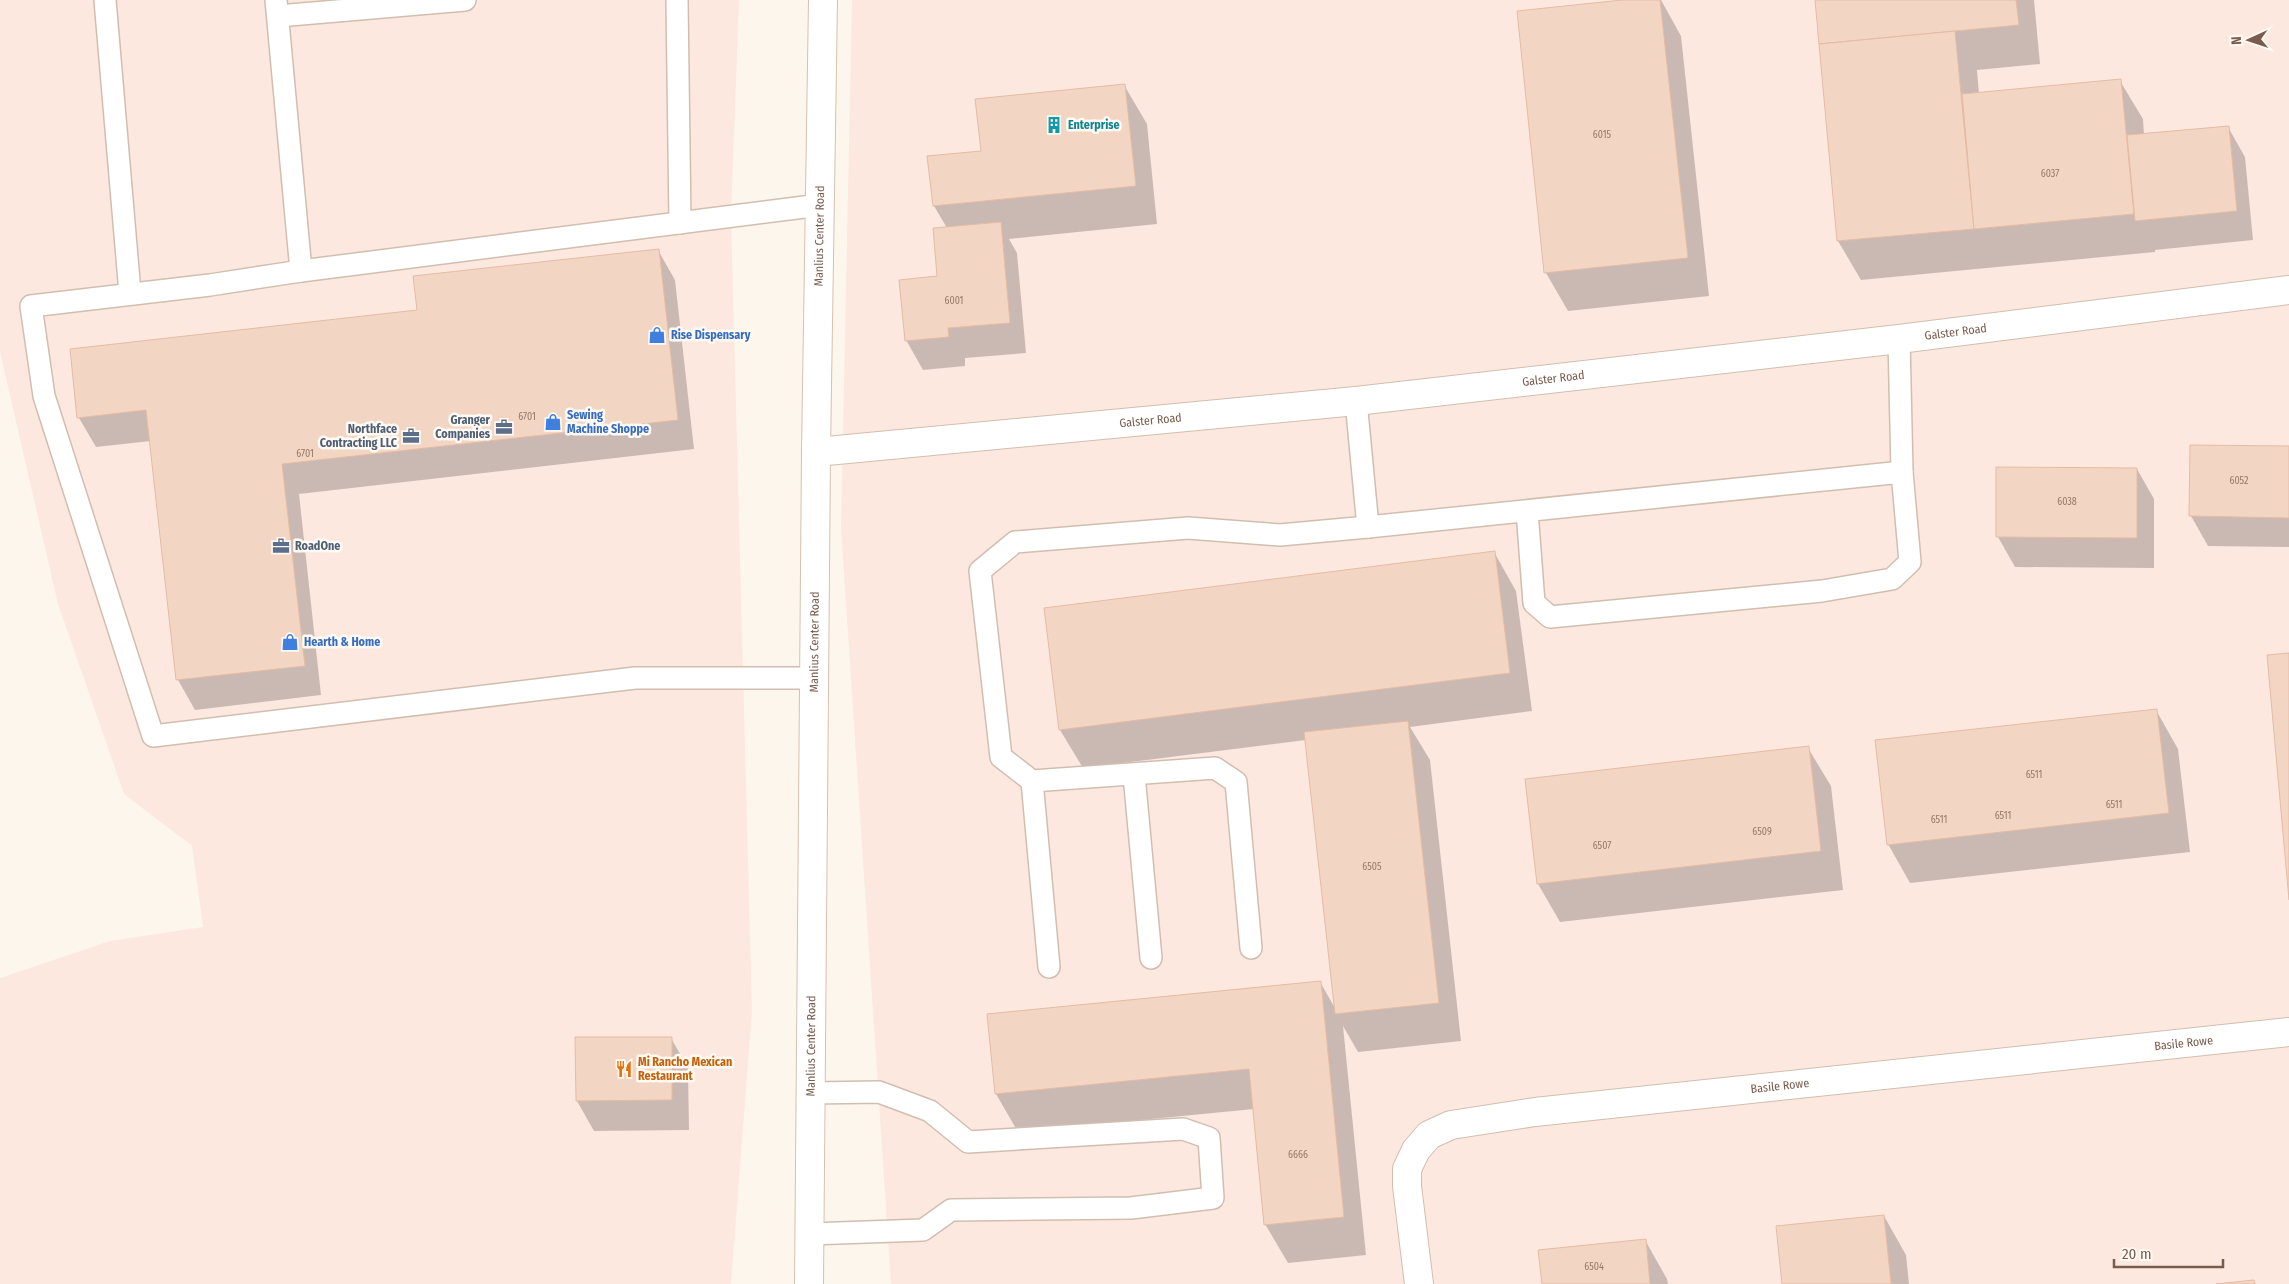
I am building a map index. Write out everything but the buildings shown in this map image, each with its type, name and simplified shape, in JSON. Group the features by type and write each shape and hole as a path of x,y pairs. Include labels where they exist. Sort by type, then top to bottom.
{"street":[{"name":"Manlius Center Road","path":"810,1284 816,452 823,0"},
{"name":"Galster Road","path":"816,452 1356,401 1899,339 2289,290"},
{"name":"Basile Rowe","path":"1418,1284 1407,1186 1407,1169 1416,1150 1429,1135 1450,1125 1545,1111 2289,1032"}],"lane":[{"path":"104,0 130,293"},
{"path":"301,271 277,8 465,0"},
{"path":"676,0 680,223"},
{"path":"815,678 635,678 153,736 44,396 31,306 210,285 301,271 820,205"},
{"path":"1527,511 1534,603 1550,617 1822,591 1892,580 1910,562 1902,472 1899,339"},
{"path":"1356,401 1368,527"},
{"path":"1252,948 1236,782 1215,768 1032,781 1001,757 980,571 1015,542 1188,528 1280,535 1902,472"},
{"path":"1134,775 1151,958"},
{"path":"1032,781 1049,967"},
{"path":"810,1234 923,1230 952,1210 1131,1208 1212,1198 1209,1138 1183,1129 968,1142 930,1111 879,1092 811,1093"}],"shaded area":[{"path":"0,0 739,0 731,217 752,1011 731,1284 0,1284 0,978 110,941 203,927 192,846 124,794 58,604 0,352"},
{"path":"852,0 2289,0 2289,1284 891,1284 841,528"}],"place":[{"name":"Enterprise","path":"1054,125"},
{"name":"Rise Dispensary","path":"657,335"},
{"name":"Sewing Machine Shoppe","path":"553,422"},
{"name":"Granger Companies","path":"504,427"},
{"name":"Northface Contracting LLC","path":"411,436"},
{"name":"RoadOne","path":"281,546"},
{"name":"Hearth & Home","path":"290,642"},
{"name":"Mi Rancho Mexican Restaurant","path":"624,1069"}]}
